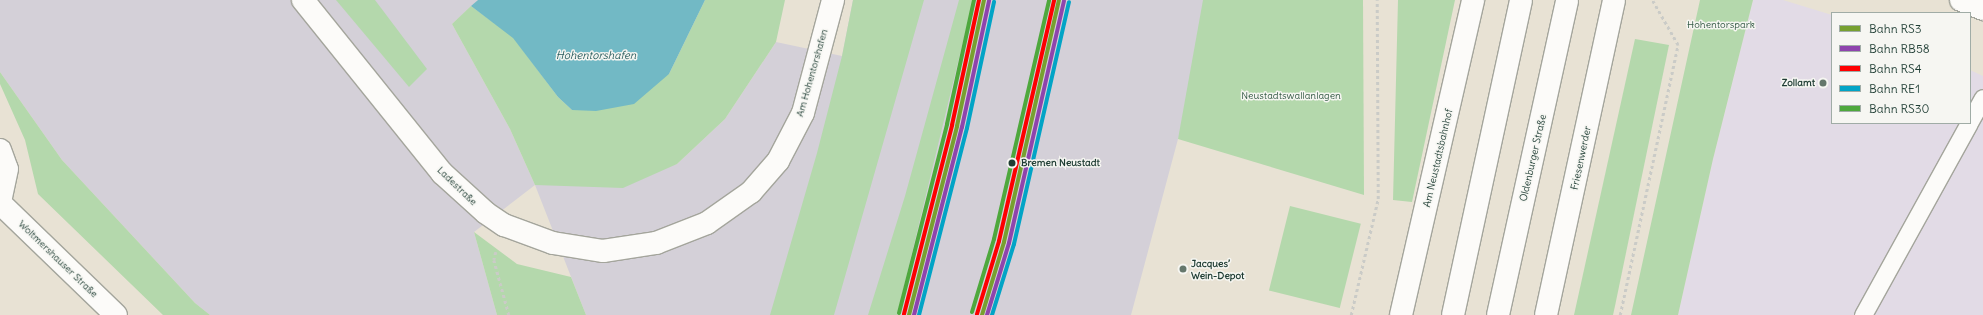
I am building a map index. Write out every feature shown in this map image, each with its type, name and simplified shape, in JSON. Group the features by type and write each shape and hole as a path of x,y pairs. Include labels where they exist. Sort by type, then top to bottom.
{"main road":[{"name":"Ladestraße","path":"303,0 442,173 486,213 504,225 553,243 603,251 656,243"},
{"name":"Am Hohentorshafen","path":"656,243 707,223 751,192 778,161 803,113 833,0"},
{"name":"Am Neustadtsbahnhof","path":"1401,315 1473,0"},
{"path":"1453,315 1521,0"},
{"name":"Oldenburger Straße","path":"1498,315 1567,0"},
{"name":"Friesenwerder","path":"1546,315 1614,0"},
{"path":"1961,0 1983,9"},
{"path":"0,150 8,169 0,202"},
{"name":"Woltmershauser Straße","path":"0,202 116,315"}],"lane":[{"path":"1971,120 1983,98"},
{"path":"1863,315 1969,124"}],"path":[{"path":"1351,315 1378,199 1377,0"},
{"path":"1620,315 1678,45 1652,0"},
{"path":"504,225 494,260 509,315"}],"shaded area":[{"path":"0,0 478,0 452,24 510,129 535,185 474,232 497,315 210,315 195,303 62,160 0,72"},
{"path":"853,0 1241,0 1178,139 1131,315 586,315 535,185 677,164 725,119 776,42 842,56"},
{"path":"1753,0 1783,0 1831,15 1831,124 1971,124 1971,70 1983,76 1983,315 1678,315 1713,159"}],"green space":[{"path":"336,0 375,0 427,69 409,87"},
{"path":"705,0 785,0 776,42 725,119 677,164 623,188 535,185 510,129 452,24 471,6 513,37 558,97 572,110 669,74"},
{"path":"853,0 924,0 834,315 770,315 817,153 842,56"},
{"path":"959,0 973,0 897,315 868,315 905,196"},
{"name":"Neustadtswallanlagen","path":"1203,0 1363,0 1364,195 1178,139"},
{"path":"1398,0 1455,0 1412,202 1393,200"},
{"name":"Hohentorspark","path":"1700,0 1753,0 1713,159 1678,315 1631,315"},
{"path":"1635,39 1669,45 1615,306 1613,315 1574,315"},
{"path":"0,72 62,160 195,303 210,315 163,315 38,194 25,140 0,84"},
{"path":"1290,206 1361,224 1340,308 1269,290"},
{"path":"474,232 517,264 571,277 586,315 497,315"}],"water":[{"name":"Hohentorshafen","path":"478,0 705,0 669,74 634,104 596,111 572,110 558,97 513,38 471,6"}],"rail line":[{"name":"RS30","path":"899,313 947,124 974,0"},
{"name":"RS4","path":"904,314 952,125 979,0"},
{"name":"RS3","path":"909,315 957,126 984,0"},
{"name":"RS30","path":"972,312 994,239 1049,0"},
{"name":"RS4","path":"977,314 999,241 1054,0"},
{"name":"RS3","path":"982,315 1004,242 1059,0"},
{"name":"RB58","path":"914,315 962,127 989,1"},
{"name":"RB58","path":"987,315 1009,243 1064,1"},
{"name":"RE1","path":"919,315 967,128 994,2"},
{"name":"RE1","path":"992,315 1014,244 1069,2"}],"place":[{"name":"Zollamt","path":"1823,83"},
{"name":"Bremen Neustadt","path":"1012,163"},
{"name":"Jacques’ Wein-Depot","path":"1183,269"}]}
